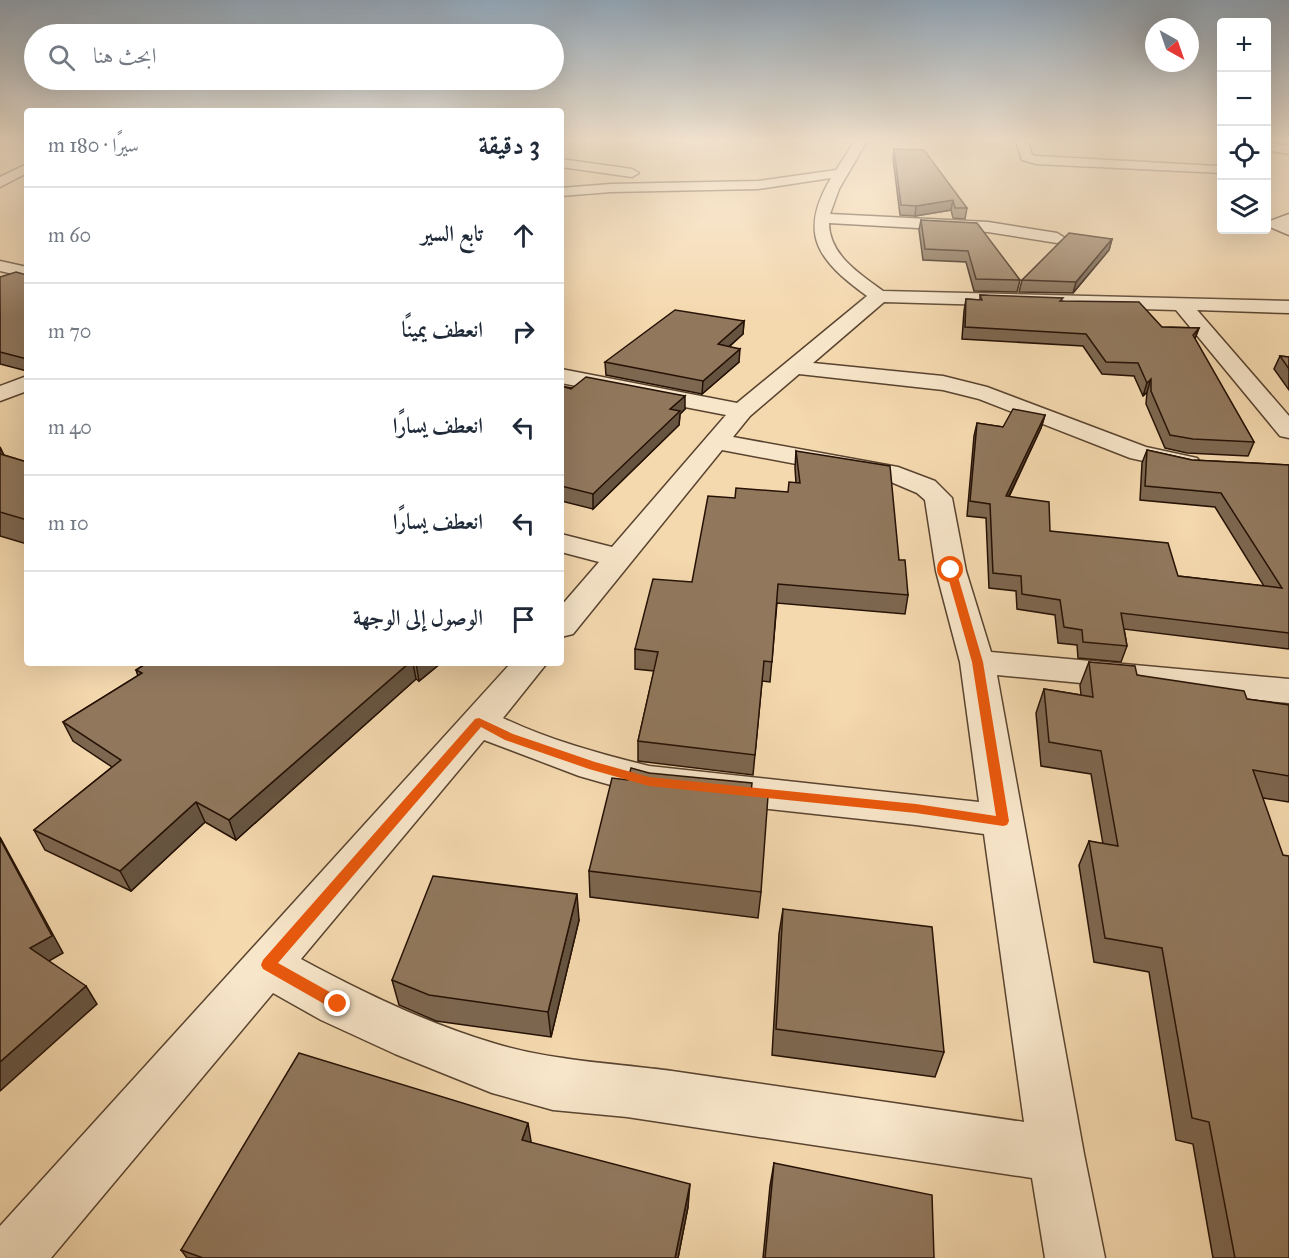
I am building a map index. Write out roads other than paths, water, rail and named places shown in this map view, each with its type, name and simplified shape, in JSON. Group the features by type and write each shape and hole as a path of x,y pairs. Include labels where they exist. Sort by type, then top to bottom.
{"street":[{"path":"829,200 821,218 820,234 831,257 846,273 879,296 1289,307"},
{"path":"821,218 988,227 1057,238"},
{"path":"1289,219 1275,224 1289,230"},
{"path":"0,266 24,271"},
{"path":"564,623 741,411 879,296"},
{"path":"1181,303 1289,431"},
{"path":"794,367 943,383 987,394 1139,453 1187,463 1210,464"},
{"path":"564,377 741,411"},
{"path":"0,394 24,384"},
{"path":"0,399 24,405"},
{"path":"717,442 897,475 927,488 938,498 951,570 978,662 1056,1154 1075,1258"},
{"path":"564,544 619,558"},
{"path":"978,662 1289,691"},
{"path":"12,1258 527,666"},
{"path":"479,722 509,737 593,766 649,781 916,809 1003,821"},
{"path":"268,965 338,1004 413,1037 492,1068 553,1084 627,1091 1056,1154"}]}
